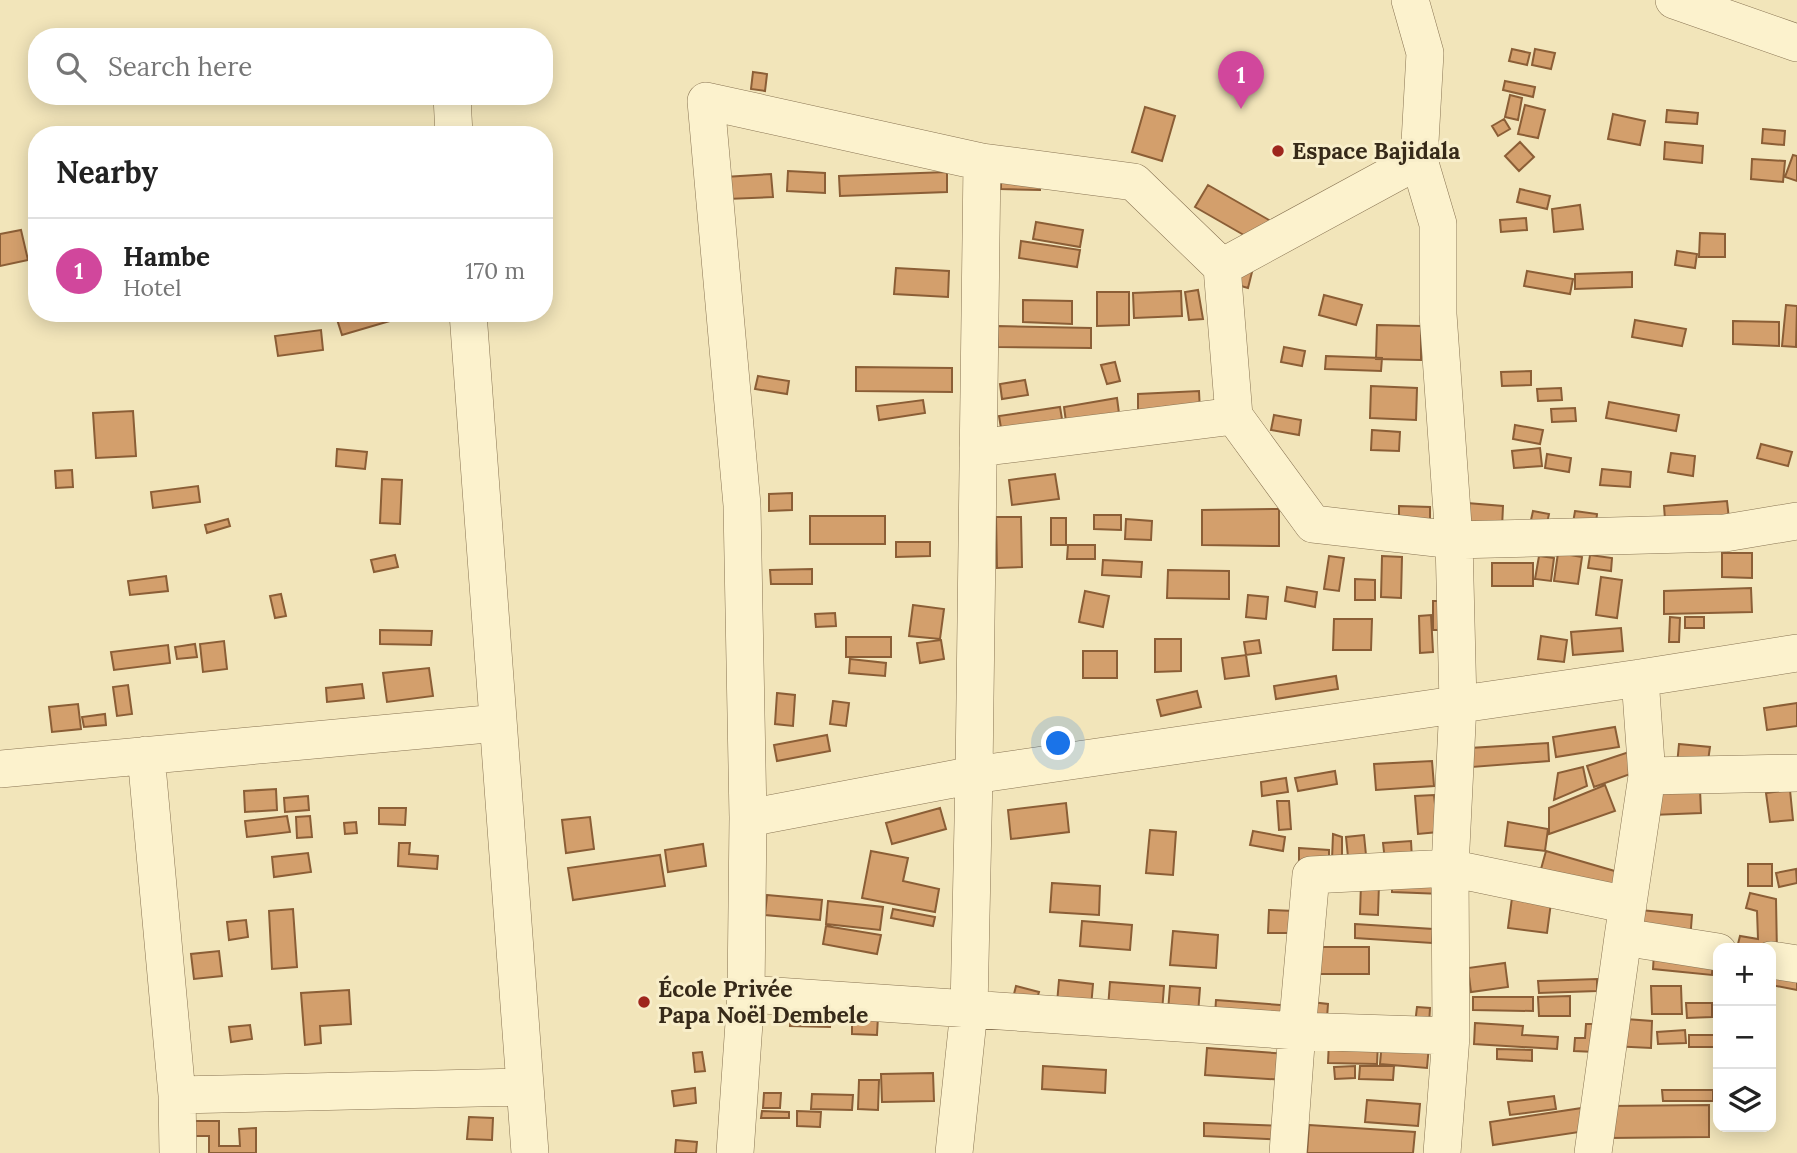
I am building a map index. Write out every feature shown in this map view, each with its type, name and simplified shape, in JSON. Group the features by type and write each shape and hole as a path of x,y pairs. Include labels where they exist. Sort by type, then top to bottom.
{"street":[{"path":"1410,0 1425,52 1419,160 1438,224 1438,314 1454,540 1458,704 1450,868 1451,1036 1442,1153"},
{"path":"1674,0 1797,43"},
{"path":"735,1153 746,994 748,818 742,505 706,101 982,162 1134,182 1223,267 1234,416 1313,524 1454,540 1725,533 1797,521"},
{"path":"452,105 454,126"},
{"path":"1223,267 1419,160"},
{"path":"954,1153 969,1010 982,162"},
{"path":"469,322 530,1153"},
{"path":"978,448 1234,416"},
{"path":"748,818 974,775 1797,653"},
{"path":"1593,1153 1647,776 1640,678"},
{"path":"0,769 498,723"},
{"path":"146,755 177,1095 178,1153"},
{"path":"1647,776 1797,772"},
{"path":"1289,1153 1311,875 1450,868 1713,950"},
{"path":"1776,961 1797,964"},
{"path":"746,994 1297,1031 1451,1036"},
{"path":"177,1095 525,1087"}],"building":[{"path":"1512,49 1530,53 1527,65 1509,61"},
{"path":"1535,49 1555,53 1551,69 1532,65"},
{"path":"753,72 767,74 765,91 751,89"},
{"path":"1505,81 1535,87 1533,97 1503,90"},
{"path":"1510,95 1522,98 1518,120 1505,117"},
{"path":"1525,105 1545,110 1538,138 1518,134"},
{"path":"1145,107 1175,116 1162,161 1132,152"},
{"path":"1667,110 1698,113 1697,124 1666,122"},
{"path":"1613,114 1645,121 1640,145 1608,139"},
{"path":"1504,119 1510,129 1498,136 1492,126"},
{"path":"1763,129 1785,131 1784,145 1762,143"},
{"path":"1520,142 1534,157 1519,171 1505,156"},
{"path":"1665,142 1703,146 1702,163 1664,159"},
{"path":"1793,155 1797,156 1797,181 1785,177"},
{"path":"1752,159 1785,161 1783,182 1751,179"},
{"path":"788,171 825,173 825,193 787,191"},
{"path":"947,172 947,192 840,196 839,176"},
{"path":"771,174 773,197 727,199 725,177"},
{"path":"1001,175 1040,176 1040,190 1001,189"},
{"path":"1208,185 1269,220 1256,242 1195,207"},
{"path":"1520,189 1550,196 1547,209 1517,202"},
{"path":"1580,205 1583,229 1554,232 1552,209"},
{"path":"1526,218 1527,230 1501,232 1500,220"},
{"path":"1036,222 1083,230 1080,247 1033,239"},
{"path":"21,230 28,260 0,266 0,234"},
{"path":"1700,233 1725,234 1725,257 1699,257"},
{"path":"1021,241 1080,250 1077,267 1019,258"},
{"path":"1677,251 1697,254 1695,268 1675,265"},
{"path":"896,268 949,271 948,297 894,294"},
{"path":"1238,268 1252,272 1248,288 1234,284"},
{"path":"1527,271 1573,279 1570,294 1524,286"},
{"path":"1632,272 1632,287 1575,289 1575,274"},
{"path":"1198,290 1203,319 1189,320 1185,292"},
{"path":"1181,291 1182,316 1134,318 1133,293"},
{"path":"1097,292 1129,292 1129,325 1097,326"},
{"path":"1324,295 1362,305 1356,325 1319,315"},
{"path":"1023,300 1072,301 1072,324 1023,322"},
{"path":"1786,305 1797,306 1796,347 1782,346"},
{"path":"1635,320 1686,329 1682,346 1632,337"},
{"path":"1733,321 1779,322 1779,346 1733,344"},
{"path":"338,322 386,322 342,335"},
{"path":"1377,325 1421,326 1421,360 1376,359"},
{"path":"998,326 1091,328 1091,348 998,347"},
{"path":"321,330 323,350 278,356 275,336"},
{"path":"1284,347 1305,351 1302,366 1281,362"},
{"path":"1326,356 1382,358 1381,371 1325,369"},
{"path":"1115,362 1120,381 1107,384 1101,365"},
{"path":"856,367 952,368 952,392 856,391"},
{"path":"1531,371 1531,385 1502,386 1501,372"},
{"path":"758,376 789,381 787,394 755,389"},
{"path":"1025,380 1028,395 1002,399 1000,384"},
{"path":"1371,386 1417,388 1416,420 1370,418"},
{"path":"1561,388 1562,400 1538,401 1537,389"},
{"path":"1199,391 1200,412 1138,415 1138,394"},
{"path":"1117,398 1120,421 1067,429 1064,407"},
{"path":"923,400 925,413 879,420 877,406"},
{"path":"1609,402 1679,415 1676,431 1606,418"},
{"path":"1060,407 1064,431 1003,440 999,416"},
{"path":"1575,408 1576,421 1552,422 1551,409"},
{"path":"133,411 136,456 96,458 93,413"},
{"path":"1274,415 1301,420 1299,435 1271,430"},
{"path":"1515,425 1543,430 1540,444 1513,439"},
{"path":"1372,430 1400,432 1399,451 1371,450"},
{"path":"1761,444 1792,452 1788,466 1757,458"},
{"path":"1540,448 1542,466 1514,468 1512,451"},
{"path":"337,449 367,452 365,469 336,466"},
{"path":"1671,453 1695,456 1693,476 1668,472"},
{"path":"1547,454 1571,458 1569,472 1545,468"},
{"path":"1602,469 1631,472 1630,487 1600,485"},
{"path":"72,470 73,487 56,488 55,471"},
{"path":"1055,474 1059,499 1012,505 1009,480"},
{"path":"382,479 402,480 400,524 380,523"},
{"path":"198,486 200,502 153,508 151,492"},
{"path":"792,493 792,510 769,511 769,494"},
{"path":"1727,501 1730,528 1666,533 1664,506"},
{"path":"1467,503 1503,506 1502,528 1465,525"},
{"path":"1399,506 1430,507 1430,524 1399,523"},
{"path":"1279,509 1279,546 1202,545 1202,510"},
{"path":"1533,511 1549,514 1545,532 1529,529"},
{"path":"1575,511 1597,514 1595,532 1572,529"},
{"path":"1094,515 1121,515 1121,530 1094,529"},
{"path":"810,516 885,516 885,544 810,544"},
{"path":"996,517 1021,517 1022,567 997,568"},
{"path":"1051,518 1066,518 1066,545 1051,545"},
{"path":"228,519 230,526 207,533 205,525"},
{"path":"1126,519 1152,521 1151,540 1125,539"},
{"path":"896,542 930,542 930,556 896,557"},
{"path":"1068,545 1095,545 1095,559 1067,559"},
{"path":"1558,553 1582,557 1578,584 1554,581"},
{"path":"1722,553 1752,553 1752,578 1722,577"},
{"path":"395,555 398,567 374,572 371,560"},
{"path":"1590,555 1612,558 1611,571 1588,568"},
{"path":"1329,556 1344,558 1339,591 1324,589"},
{"path":"1382,556 1402,557 1401,598 1381,597"},
{"path":"1539,556 1554,558 1551,581 1535,579"},
{"path":"1103,560 1142,562 1141,577 1102,575"},
{"path":"1492,563 1533,563 1533,586 1492,586"},
{"path":"812,569 812,584 771,584 770,570"},
{"path":"1168,570 1229,571 1229,599 1167,598"},
{"path":"166,576 168,591 130,595 128,581"},
{"path":"1601,577 1622,580 1617,618 1596,615"},
{"path":"1355,579 1375,580 1375,600 1355,600"},
{"path":"1287,587 1317,592 1315,607 1285,601"},
{"path":"1751,588 1752,612 1664,614 1664,591"},
{"path":"1085,591 1109,596 1103,627 1079,622"},
{"path":"281,594 286,616 275,618 270,596"},
{"path":"1248,595 1268,597 1266,619 1246,617"},
{"path":"1433,601 1443,601 1443,630 1433,630"},
{"path":"913,605 944,609 940,639 909,636"},
{"path":"835,613 836,626 816,627 815,614"},
{"path":"1431,615 1433,652 1420,653 1419,616"},
{"path":"1670,617 1680,618 1679,642 1669,642"},
{"path":"1685,617 1704,617 1704,628 1685,628"},
{"path":"1334,619 1372,619 1371,650 1333,650"},
{"path":"1621,628 1623,651 1573,655 1571,632"},
{"path":"380,630 432,631 431,645 380,644"},
{"path":"1541,636 1567,640 1564,662 1538,659"},
{"path":"846,637 891,637 891,657 846,657"},
{"path":"1155,639 1181,639 1181,671 1155,672"},
{"path":"941,640 944,659 920,663 917,643"},
{"path":"1259,640 1261,653 1246,655 1244,642"},
{"path":"224,641 227,669 203,672 200,644"},
{"path":"195,644 197,657 177,659 175,647"},
{"path":"168,645 170,663 114,670 111,652"},
{"path":"1083,651 1117,651 1117,678 1083,678"},
{"path":"1246,655 1249,676 1225,679 1222,658"},
{"path":"850,659 886,663 885,676 849,673"},
{"path":"429,668 433,696 387,702 383,673"},
{"path":"1336,676 1338,689 1276,699 1274,686"},
{"path":"362,684 364,698 327,702 326,688"},
{"path":"128,685 132,714 117,716 113,687"},
{"path":"1197,691 1201,707 1161,716 1157,700"},
{"path":"777,693 795,695 793,726 775,724"},
{"path":"833,701 849,703 846,726 830,724"},
{"path":"1797,703 1797,726 1767,730 1764,708"},
{"path":"78,704 81,729 52,732 49,707"},
{"path":"105,714 106,725 84,727 82,717"},
{"path":"1615,727 1619,747 1556,757 1553,737"},
{"path":"827,735 830,751 777,761 774,745"},
{"path":"1548,743 1549,761 1472,767 1470,748"},
{"path":"1679,744 1710,747 1707,768 1677,765"},
{"path":"1629,752 1636,772 1594,787 1587,766"},
{"path":"1432,761 1434,786 1376,790 1374,764"},
{"path":"1583,767 1587,786 1554,800 1558,773"},
{"path":"1335,771 1337,784 1298,791 1295,778"},
{"path":"1286,778 1288,792 1262,796 1261,782"},
{"path":"1605,785 1615,811 1549,834 1549,808"},
{"path":"276,789 277,810 245,812 244,791"},
{"path":"1700,789 1701,813 1652,815 1650,791"},
{"path":"1790,790 1793,820 1770,822 1766,793"},
{"path":"1434,795 1438,832 1418,834 1415,796"},
{"path":"308,796 309,810 285,812 284,798"},
{"path":"1277,801 1289,801 1291,829 1279,830"},
{"path":"1066,803 1069,832 1011,839 1008,810"},
{"path":"379,808 406,808 405,825 379,824"},
{"path":"940,808 946,829 892,844 886,823"},
{"path":"287,816 290,832 247,837 245,821"},
{"path":"310,816 312,837 297,838 296,817"},
{"path":"590,817 594,849 566,853 562,820"},
{"path":"356,822 357,833 345,834 344,823"},
{"path":"1508,822 1548,829 1545,851 1505,846"},
{"path":"1150,830 1176,832 1173,875 1146,873"},
{"path":"1253,831 1285,837 1283,851 1250,845"},
{"path":"1333,834 1342,837 1342,861 1332,860"},
{"path":"1364,835 1366,855 1348,857 1346,837"},
{"path":"1411,841 1412,859 1385,861 1383,843"},
{"path":"399,843 410,843 409,854 438,856 437,869 398,866"},
{"path":"703,844 706,866 668,872 665,850"},
{"path":"1299,848 1329,850 1329,861 1299,860"},
{"path":"871,851 908,858 903,881 939,889 935,912 862,898"},
{"path":"1546,851 1625,874 1620,892 1541,869"},
{"path":"308,853 311,872 274,877 272,857"},
{"path":"660,855 665,886 573,900 568,868"},
{"path":"1748,864 1772,864 1772,886 1748,886"},
{"path":"1796,869 1797,883 1779,887 1776,873"},
{"path":"1392,881 1442,883 1442,894 1392,892"},
{"path":"1052,883 1100,886 1099,915 1050,912"},
{"path":"1361,883 1379,884 1378,915 1360,914"},
{"path":"1513,890 1552,895 1547,933 1508,928"},
{"path":"1750,893 1776,899 1777,954 1776,943 1738,943 1740,936 1758,939 1757,911 1746,908"},
{"path":"767,895 822,900 820,920 765,915"},
{"path":"828,901 883,907 880,930 826,924"},
{"path":"293,909 297,967 272,969 269,911"},
{"path":"893,909 935,917 933,926 891,918"},
{"path":"1269,910 1294,911 1293,933 1268,933"},
{"path":"1640,910 1692,915 1690,941 1637,935"},
{"path":"246,920 248,937 229,940 227,922"},
{"path":"1082,921 1132,925 1130,950 1080,946"},
{"path":"1355,924 1433,929 1432,943 1355,938"},
{"path":"826,926 881,935 877,954 823,944"},
{"path":"1173,931 1218,935 1216,968 1170,965"},
{"path":"1316,947 1369,947 1369,974 1316,974"},
{"path":"219,951 222,976 194,979 191,954"},
{"path":"1654,953 1713,959 1712,975 1653,969"},
{"path":"1505,963 1508,987 1471,992 1468,968"},
{"path":"1776,969 1797,973 1797,990 1776,986"},
{"path":"1597,979 1597,991 1539,993 1538,981"},
{"path":"1059,980 1093,984 1091,1007 1057,1003"},
{"path":"1110,982 1164,986 1162,1012 1108,1008"},
{"path":"1016,986 1039,992 1034,1008 1012,1002"},
{"path":"1170,986 1200,988 1198,1014 1168,1011"},
{"path":"1651,986 1681,986 1682,1014 1652,1014"},
{"path":"349,990 351,1024 320,1026 321,1043 305,1045 301,993"},
{"path":"1570,996 1570,1016 1539,1016 1538,997"},
{"path":"1473,997 1533,997 1533,1011 1473,1010"},
{"path":"1216,1000 1294,1006 1292,1034 1214,1029"},
{"path":"1311,1002 1328,1004 1327,1018 1310,1017"},
{"path":"1686,1003 1712,1003 1712,1017 1687,1018"},
{"path":"1417,1007 1430,1008 1429,1025 1415,1024"},
{"path":"791,1011 831,1013 830,1027 790,1026"},
{"path":"852,1015 878,1016 877,1035 852,1034"},
{"path":"1612,1018 1652,1021 1651,1048 1611,1046"},
{"path":"1475,1023 1523,1026 1522,1035 1558,1037 1557,1049 1474,1044"},
{"path":"1586,1024 1595,1024 1595,1052 1574,1051 1575,1038 1585,1038"},
{"path":"250,1025 252,1039 231,1042 229,1027"},
{"path":"1685,1030 1686,1043 1658,1044 1657,1032"},
{"path":"1689,1035 1713,1035 1713,1047 1689,1047"},
{"path":"1329,1041 1378,1043 1377,1064 1328,1063"},
{"path":"1382,1041 1429,1045 1427,1068 1380,1064"},
{"path":"1207,1048 1288,1054 1286,1080 1205,1075"},
{"path":"1497,1049 1532,1050 1532,1061 1497,1059"},
{"path":"702,1052 705,1071 695,1072 693,1053"},
{"path":"1043,1066 1106,1070 1105,1093 1042,1089"},
{"path":"1355,1066 1355,1078 1335,1079 1334,1067"},
{"path":"1360,1066 1394,1066 1393,1080 1359,1079"},
{"path":"933,1073 934,1101 882,1102 881,1074"},
{"path":"859,1080 879,1080 878,1110 858,1109"},
{"path":"695,1088 696,1103 674,1106 672,1091"},
{"path":"1662,1090 1713,1090 1713,1101 1663,1101"},
{"path":"764,1093 781,1093 780,1108 763,1108"},
{"path":"812,1094 853,1095 852,1110 811,1109"},
{"path":"1554,1096 1556,1109 1510,1115 1508,1102"},
{"path":"1367,1100 1420,1104 1418,1126 1365,1122"},
{"path":"1709,1105 1709,1137 1608,1138 1608,1106"},
{"path":"1582,1108 1586,1131 1493,1145 1490,1122"},
{"path":"762,1111 789,1112 789,1118 761,1118"},
{"path":"797,1111 821,1112 820,1127 797,1126"},
{"path":"469,1117 493,1118 492,1140 467,1139"},
{"path":"192,1121 219,1121 219,1146 240,1146 239,1129 256,1128 256,1153 209,1153 209,1136 192,1136"},
{"path":"1204,1123 1286,1126 1286,1140 1204,1136"},
{"path":"1309,1125 1415,1132 1413,1153 1307,1153"},
{"path":"676,1140 697,1142 696,1153 675,1153"}],"place":[{"name":"Hambe","path":"1241,109"},
{"name":"Espace Bajidala","path":"1278,151"},
{"name":"École Privée Papa Noël Dembele","path":"644,1002"}]}
